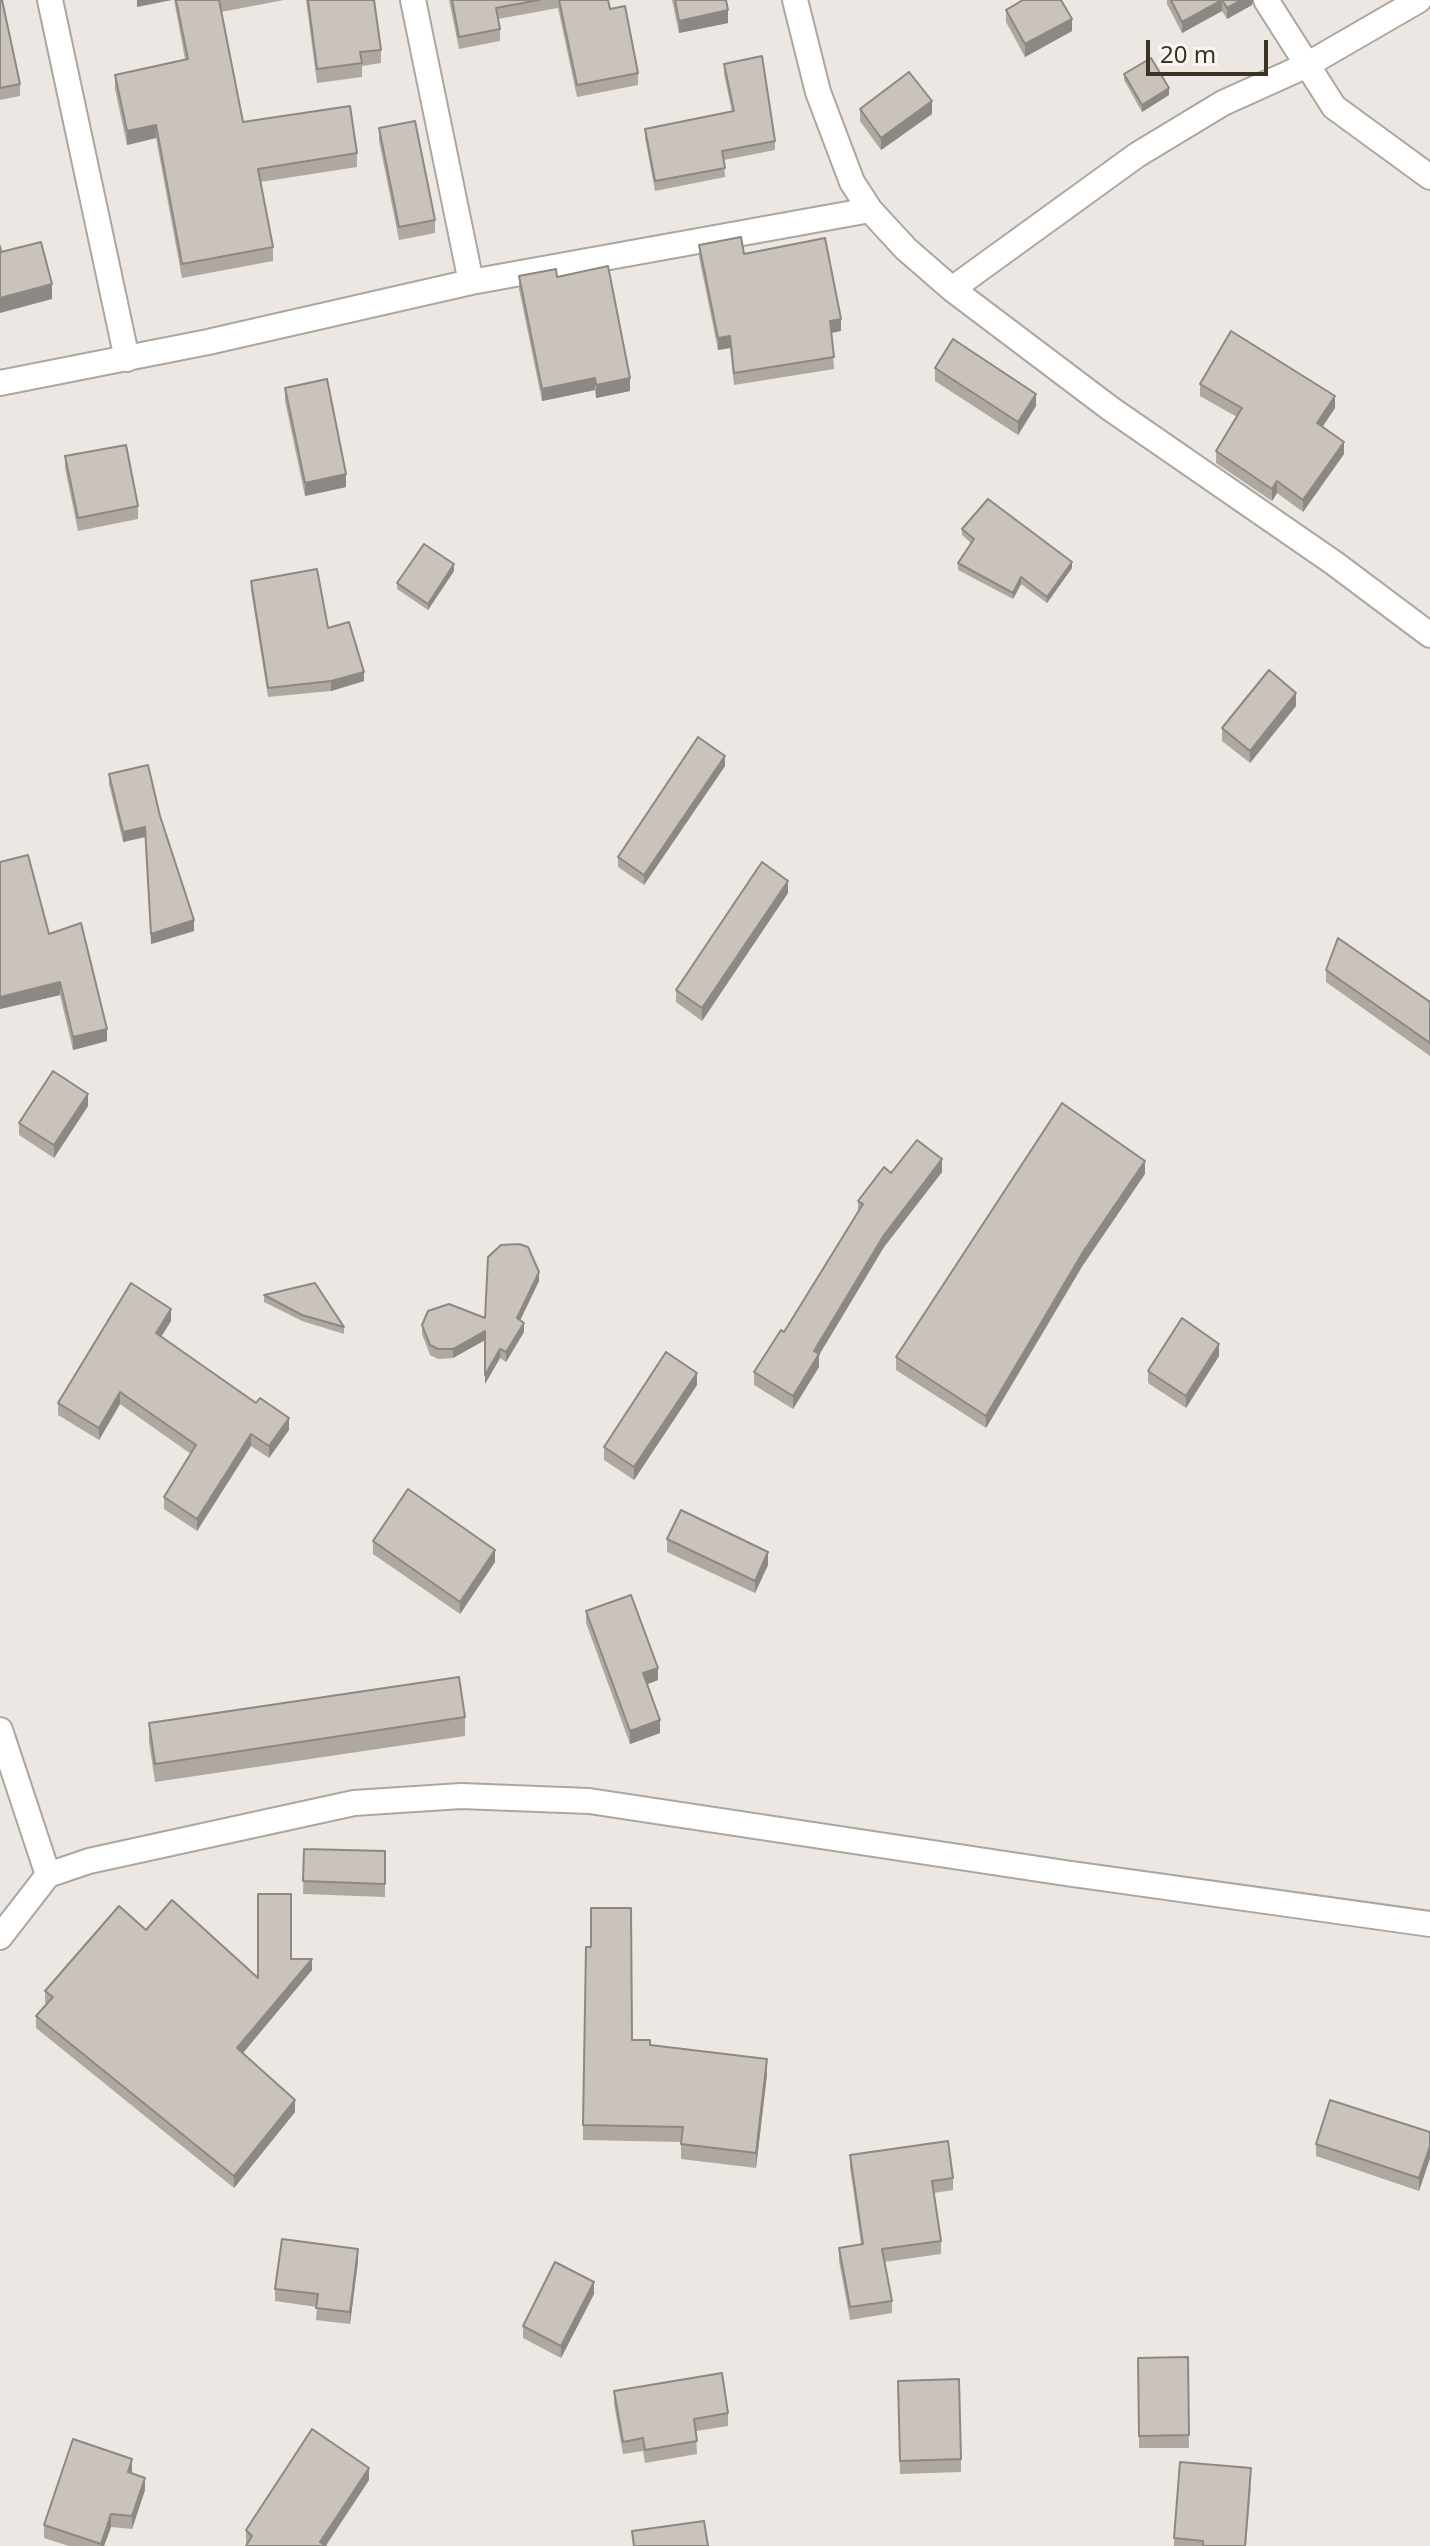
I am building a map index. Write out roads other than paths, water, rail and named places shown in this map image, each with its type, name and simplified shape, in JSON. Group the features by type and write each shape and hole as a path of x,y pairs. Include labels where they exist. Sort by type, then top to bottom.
{"street":[{"path":"50,0 127,359"},
{"path":"413,0 471,282"},
{"path":"795,0 833,138 852,182 870,210 952,289 1111,409 1323,555 1430,635"},
{"path":"1266,0 1305,66 1334,107 1430,177"},
{"path":"952,289 1137,155 1223,103 1305,66 1419,0"},
{"path":"0,383 127,359 471,282 870,210"},
{"path":"0,1730 48,1875"},
{"path":"0,1937 48,1875 89,1861 354,1803 409,1797 520,1797 589,1801 1430,1924"}]}
